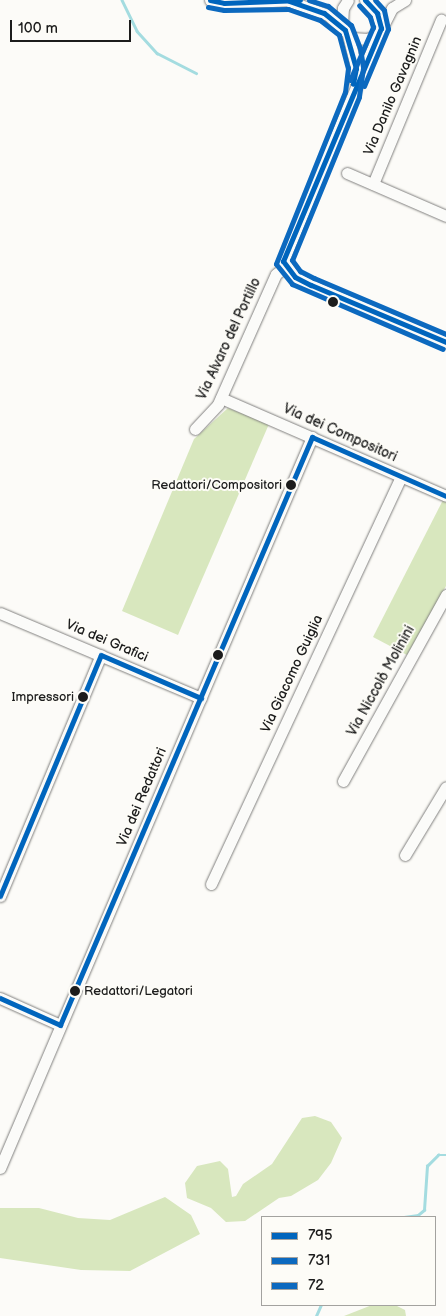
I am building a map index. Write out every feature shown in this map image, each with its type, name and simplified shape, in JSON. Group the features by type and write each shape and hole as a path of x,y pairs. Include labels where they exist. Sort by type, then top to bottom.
{"street":[{"path":"210,0 224,3 300,0"},
{"path":"345,31 343,8 348,0"},
{"path":"289,1 324,13 345,31 361,40 380,32 377,13 365,0"},
{"name":"Via Alvaro del Portillo","path":"195,429 221,398 276,274 285,267 283,256 380,32 392,8 405,0"},
{"name":"Via Danilo Gavagnin","path":"373,184 441,20"},
{"name":"Via Alvaro del Portillo","path":"345,31 356,68 352,94"},
{"path":"347,173 446,216"},
{"path":"285,267 295,277 311,285 446,342"},
{"name":"Via dei Compositori","path":"221,398 446,496"},
{"name":"Via dei Redattori","path":"0,1168 312,437"},
{"name":"Via Giacomo Guiglia","path":"211,884 401,477"},
{"name":"Via Niccolò Molinini","path":"343,781 446,596"},
{"name":"Via dei Grafici","path":"0,614 102,655 201,698"},
{"path":"0,896 102,655"},
{"path":"405,855 446,787"},
{"path":"0,998 60,1025"}],"green space":[{"path":"228,408 269,424 178,635 122,611 194,439"},
{"path":"443,500 446,501 446,586 407,655 373,637"},
{"path":"315,1116 331,1122 342,1138 331,1163 318,1180 291,1196 279,1198 245,1221 226,1222 211,1208 187,1198 185,1183 197,1166 220,1161 228,1169 232,1197 236,1196 243,1184 272,1164 302,1118"},
{"path":"165,1197 191,1215 200,1234 130,1271 81,1270 0,1258 0,1208 39,1208 78,1218 110,1220"},
{"path":"369,1306 397,1306 405,1310 406,1316 344,1316"}],"waterway":[{"path":"122,0 137,31 157,53 196,73"},
{"path":"411,1216 418,1215 424,1210 427,1166 438,1155 446,1155"},
{"path":"316,1316 321,1306"}],"transit line":[{"name":"795","path":"210,0 224,3 300,0"},
{"name":"72","path":"309,0 328,6 351,25 360,48 363,68 359,97 292,260 300,271 314,278 446,334"},
{"name":"795","path":"365,0 377,13 381,28 283,261 295,277 311,285 446,342"},
{"name":"731","path":"364,86 388,29 384,10 375,0"},
{"name":"795","path":"289,1 324,13 345,30 356,68 353,84"},
{"name":"72","path":"350,80 373,27 370,17 359,5"},
{"name":"731","path":"208,7 224,10 288,9 320,20 339,35 348,68 345,92 276,264 292,284 443,349"},
{"name":"795","path":"312,437 446,496"},
{"name":"795","path":"60,1025 312,437"},
{"name":"795","path":"101,655 201,698"},
{"name":"795","path":"0,896 101,655"},
{"name":"795","path":"0,998 60,1025"}],"place":[{"name":"Redattori/Compositori","path":"291,485"},
{"name":"Impressori","path":"83,697"},
{"name":"Redattori/Legatori","path":"75,991"}]}
